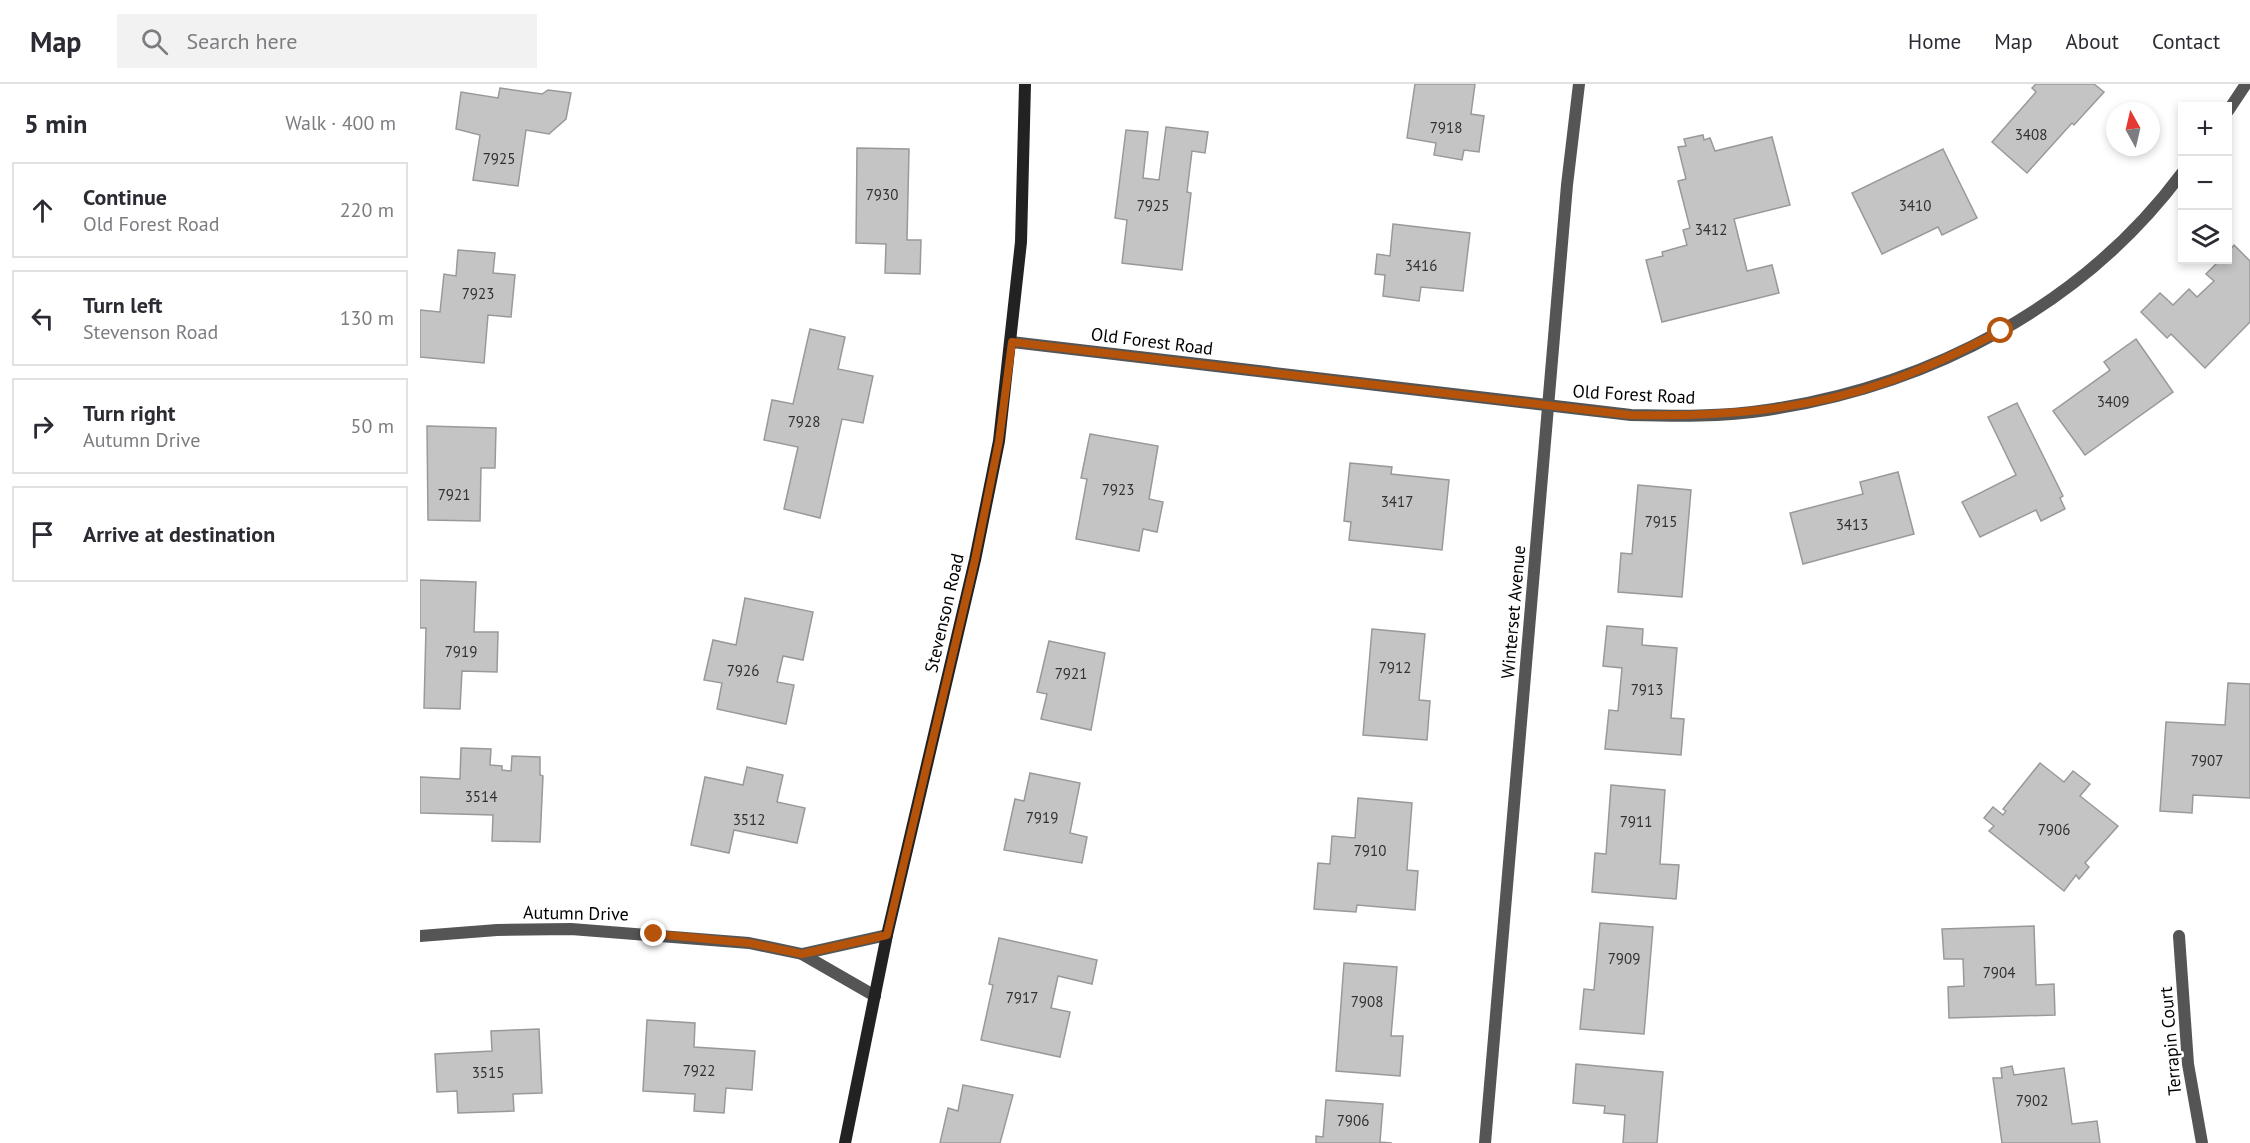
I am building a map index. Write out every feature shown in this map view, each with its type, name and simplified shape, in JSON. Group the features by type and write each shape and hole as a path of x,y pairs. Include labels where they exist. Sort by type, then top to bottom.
{"main road":[{"name":"Stevenson Road","path":"845,1143 887,935 975,560 999,441 1012,342 1021,242 1025,84"}],"street":[{"name":"Winterset Avenue","path":"1485,1143 1567,185 1579,84"},
{"path":"2232,105 2246,84"},
{"name":"Old Forest Road","path":"1012,342 1630,415 1695,417 1765,411 1823,400 1884,383 2001,331 2060,296 2111,254 2147,218 2178,178"},
{"name":"Autumn Drive","path":"420,936 497,930 571,929 749,943 802,954 875,996"},
{"name":"Autumn Drive","path":"802,954 887,935"},
{"name":"Terrapin Court","path":"2179,936 2188,1064 2202,1143"}],"building":[{"path":"1415,84 1475,84 1471,114 1484,116 1479,152 1464,150 1462,160 1434,155 1436,143 1407,138"},
{"path":"2036,84 2094,84 2104,92 2074,125 2072,123 2027,173 1992,142 2036,92 2032,88"},
{"path":"500,88 542,94 548,90 571,93 566,119 549,134 526,130 518,186 473,180 480,135 456,129 461,92 498,98"},
{"path":"1166,127 1208,132 1205,153 1192,151 1187,192 1191,193 1182,270 1122,263 1127,220 1115,218 1126,130 1148,132 1143,178 1159,180"},
{"path":"1703,135 1704,140 1710,138 1715,151 1772,137 1790,205 1734,219 1747,271 1772,265 1779,293 1662,322 1646,260 1663,256 1662,252 1687,245 1683,230 1690,228 1678,181 1686,179 1678,147 1686,146 1684,139"},
{"path":"857,148 909,149 907,240 921,240 920,274 885,273 886,244 856,243"},
{"path":"1943,149 1977,218 1942,235 1938,227 1882,254 1852,193"},
{"path":"1393,224 1470,233 1463,291 1421,287 1419,301 1383,296 1385,275 1375,274 1377,254 1390,256"},
{"path":"2234,245 2250,261 2250,322 2205,368 2171,334 2167,338 2141,312 2160,293 2173,305 2189,289 2197,297 2214,281 2206,274 2216,264 2232,264"},
{"path":"458,250 495,253 493,273 515,275 511,317 488,315 484,363 420,357 420,310 440,312 444,274 456,276"},
{"path":"810,329 845,337 838,369 873,376 863,423 842,419 820,518 784,509 798,447 764,440 772,400 793,404"},
{"path":"2136,339 2173,392 2085,455 2053,411 2110,370 2104,362"},
{"path":"2017,403 2063,496 2060,498 2065,509 2041,521 2036,510 1980,537 1962,502 2016,475 1988,417"},
{"path":"427,426 496,428 495,468 481,468 480,521 428,520"},
{"path":"1090,434 1158,446 1149,499 1163,502 1157,532 1143,529 1139,551 1076,539 1087,479 1081,478"},
{"path":"1350,463 1392,467 1391,474 1449,480 1442,550 1349,540 1351,522 1344,521"},
{"path":"1898,472 1914,534 1803,564 1790,513 1863,494 1860,482"},
{"path":"1638,485 1691,490 1682,597 1618,592 1621,553 1632,554"},
{"path":"420,580 476,582 474,632 498,632 497,672 462,671 460,709 424,708 426,628 420,628"},
{"path":"745,598 813,612 803,660 783,656 777,682 794,685 786,724 717,709 722,683 704,680 713,640 736,645"},
{"path":"1607,626 1643,629 1642,645 1677,648 1671,718 1684,719 1681,755 1605,749 1609,710 1618,711 1622,668 1603,666"},
{"path":"1372,629 1425,634 1419,700 1430,701 1427,740 1363,735"},
{"path":"1049,641 1105,653 1091,730 1041,719 1047,694 1037,692"},
{"path":"2228,683 2250,684 2250,798 2193,795 2192,813 2160,811 2166,722 2225,725"},
{"path":"461,748 491,749 490,765 502,766 502,770 511,771 512,756 540,757 540,775 543,776 540,842 492,841 493,815 420,813 420,777 460,779"},
{"path":"2040,763 2064,782 2073,771 2090,784 2080,796 2118,826 2085,863 2089,867 2079,879 2076,875 2064,891 1989,831 1994,826 1984,818 1993,807 2003,815 2006,811 2003,809"},
{"path":"747,767 783,775 777,802 805,808 797,843 734,830 729,853 691,845 705,777 743,785"},
{"path":"1030,773 1080,783 1070,833 1087,837 1082,863 1004,850 1015,799 1024,801"},
{"path":"1611,785 1665,790 1660,864 1679,865 1676,899 1592,892 1595,853 1606,854"},
{"path":"1358,798 1412,803 1407,870 1418,871 1415,910 1357,905 1356,912 1314,909 1318,863 1330,864 1332,836 1355,838"},
{"path":"1600,923 1653,927 1644,1034 1580,1029 1584,989 1594,990"},
{"path":"2034,926 2036,985 2054,984 2055,1015 1949,1018 1948,987 1964,986 1963,959 1944,959 1942,929"},
{"path":"999,938 1097,960 1092,984 1058,976 1051,1008 1070,1012 1060,1057 981,1040 993,985 989,984"},
{"path":"1344,963 1397,967 1391,1036 1403,1036 1400,1076 1336,1071"},
{"path":"647,1020 695,1023 694,1047 755,1051 752,1090 726,1088 724,1113 694,1111 695,1094 643,1091"},
{"path":"539,1029 542,1093 513,1094 514,1111 458,1113 457,1091 437,1092 435,1054 492,1051 491,1031"},
{"path":"1576,1064 1663,1072 1657,1143 1623,1143 1625,1115 1604,1113 1605,1106 1573,1103"},
{"path":"2012,1066 2014,1075 2064,1068 2072,1124 2097,1121 2100,1143 2002,1143 1993,1078 2002,1078 2001,1068"},
{"path":"963,1085 1013,1095 1000,1143 940,1143 948,1108 958,1111"},
{"path":"1326,1100 1383,1104 1380,1142 1392,1143 1316,1143 1316,1136 1323,1137"}],"route":[{"path":"654,934 749,943 802,954 887,935 975,560 999,441 1012,342 1548,406 1630,415 1695,417 1765,411 1823,400 1884,383 1942,360 2001,331"}]}
